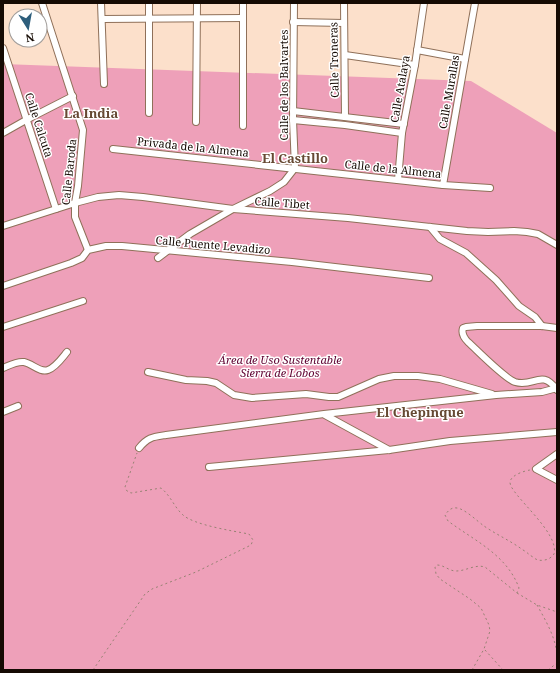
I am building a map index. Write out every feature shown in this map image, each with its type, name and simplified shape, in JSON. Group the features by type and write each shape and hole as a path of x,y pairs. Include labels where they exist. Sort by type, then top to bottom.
{"street":[{"name":"Calle Baroda","path":"42,3 83,130 75,203 75,217 88,250"},
{"path":"101,3 104,84"},
{"path":"149,3 149,113"},
{"path":"196,122 197,3"},
{"path":"243,3 243,126"},
{"name":"Calle de los Balvartes","path":"294,3 293,120 295,168"},
{"name":"Calle Troneras","path":"344,3 345,116"},
{"name":"Calle Atalaya","path":"398,180 402,133 415,65 424,3"},
{"name":"Calle Murallas","path":"443,185 474,3"},
{"path":"102,19 243,18"},
{"path":"294,22 344,23"},
{"name":"Calle Calcuta","path":"3,48 56,209"},
{"path":"417,50 465,59"},
{"path":"345,55 415,65"},
{"path":"3,132 73,96"},
{"path":"293,111 404,124"},
{"path":"293,120 402,133"},
{"name":"Privada de la Almena","path":"113,149 295,168"},
{"path":"158,258 190,234 284,182 295,168"},
{"name":"Calle de la Almena","path":"295,168 443,185 490,188"},
{"name":"Calle Tibet","path":"4,224 98,197 119,195 234,210 348,218 430,228 488,232 527,232 538,234 557,245"},
{"path":"430,228 440,239 466,253 496,280 519,306 535,317 542,326"},
{"name":"Calle Puente Levadizo","path":"3,286 71,263 82,258 88,250 106,246 122,246 292,262 428,278"},
{"path":"3,327 83,301"},
{"path":"557,328 542,326 463,328 463,334 468,342 514,382 528,383 541,379 546,380 557,389"},
{"path":"3,368 15,363 23,362 41,370 47,370 53,367 67,352"},
{"path":"148,372 186,380 216,383 234,395 252,398 306,394 338,397 379,379 394,376 418,376 440,379 496,396"},
{"path":"139,448 145,440 152,437 324,414 542,392 557,389"},
{"path":"3,412 18,406"},
{"path":"324,414 388,450"},
{"path":"209,467 388,450 450,441 557,432"},
{"path":"557,454 536,469 557,480"}],"path":[{"path":"93,670 145,594 152,589 196,572 251,545 253,540 249,534 195,522 183,515 168,493 161,488 132,493 127,491 125,487 139,448"},
{"path":"517,593 519,588 518,584 504,563 486,547 448,522 445,515 449,510 458,508 540,561 552,557 556,545 553,536 543,521 514,491 510,484 510,481 513,478 522,472 536,469"},
{"path":"472,670 484,649 490,631 489,625 481,608 440,579 436,574 435,567 437,565 454,571 480,566 485,567 517,593 537,605 557,612"},
{"path":"537,605 551,632 557,650 557,656"},
{"path":"484,649 503,670"},
{"path":"548,670 557,663"}],"green space":[{"name":"Área de Uso Sustentable Sierra de Lobos","path":"3,64 471,81 557,133 557,670 3,670"}],"district":[{"name":"La India","path":"91,113"},
{"name":"El Castillo","path":"295,158"},
{"name":"El Chepinque","path":"420,412"}]}
